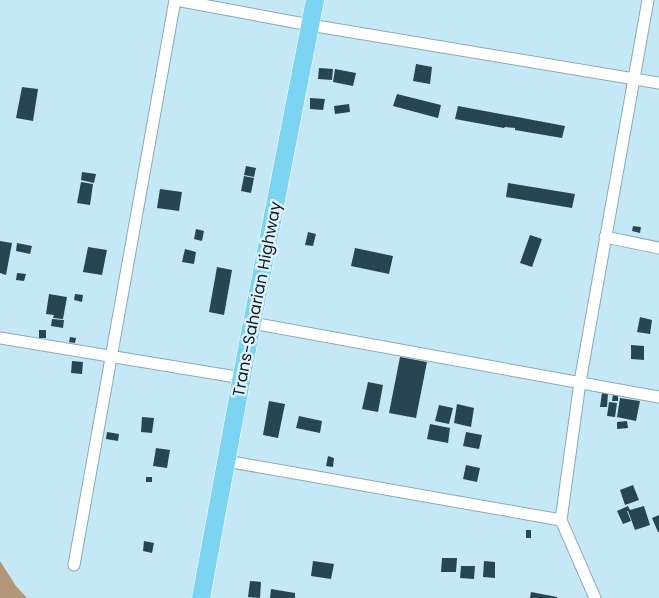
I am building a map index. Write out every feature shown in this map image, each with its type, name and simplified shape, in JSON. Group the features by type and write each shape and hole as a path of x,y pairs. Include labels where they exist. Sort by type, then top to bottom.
{"highway":[{"name":"Trans-Saharian Highway","path":"201,598 315,0"}],"street":[{"path":"74,565 176,0 310,25 659,83"},
{"path":"595,598 561,520 580,382 648,0"},
{"path":"605,237 659,248"},
{"path":"252,323 659,397"},
{"path":"0,338 242,378"},
{"path":"226,461 561,520"}],"shaded area":[{"path":"0,561 16,586 27,598 0,598"}],"building":[{"path":"416,64 432,67 430,84 413,81"},
{"path":"319,68 333,69 332,80 318,79"},
{"path":"335,69 356,73 353,86 333,82"},
{"path":"22,87 38,89 33,121 16,118"},
{"path":"397,94 441,105 438,118 393,106"},
{"path":"310,98 325,99 323,110 310,109"},
{"path":"349,104 350,112 335,114 334,106"},
{"path":"458,106 565,126 562,138 515,130 515,128 504,128 455,119"},
{"path":"246,166 256,168 254,177 244,175"},
{"path":"82,172 96,174 94,183 81,180"},
{"path":"244,176 254,178 251,193 241,191"},
{"path":"81,182 93,184 90,205 77,203"},
{"path":"508,183 575,194 572,208 506,197"},
{"path":"160,189 182,192 179,211 157,208"},
{"path":"633,226 641,227 640,233 632,231"},
{"path":"196,229 204,231 202,241 194,239"},
{"path":"308,232 316,234 313,246 305,245"},
{"path":"530,235 542,239 532,267 520,263"},
{"path":"0,241 12,243 6,275 0,273"},
{"path":"17,243 32,246 30,254 16,251"},
{"path":"88,247 107,250 102,275 83,272"},
{"path":"355,248 393,256 389,274 351,266"},
{"path":"185,249 196,252 194,264 182,262"},
{"path":"217,267 232,270 224,315 209,312"},
{"path":"17,273 26,274 24,281 16,280"},
{"path":"49,294 67,297 63,319 53,318 54,315 46,314"},
{"path":"75,294 83,295 82,302 74,300"},
{"path":"640,317 652,320 650,334 637,332"},
{"path":"52,319 64,320 63,328 51,326"},
{"path":"39,330 46,330 46,338 39,338"},
{"path":"70,337 76,338 75,343 69,342"},
{"path":"631,345 644,346 644,360 631,359"},
{"path":"400,357 427,362 416,418 389,413"},
{"path":"72,361 83,362 82,374 71,373"},
{"path":"368,382 383,385 378,412 362,409"},
{"path":"602,393 608,393 607,407 600,407"},
{"path":"613,394 618,395 618,401 612,401"},
{"path":"620,398 640,401 636,421 617,417"},
{"path":"269,401 285,404 278,438 263,435"},
{"path":"609,402 617,403 615,417 607,416"},
{"path":"457,404 474,408 471,427 454,423"},
{"path":"439,405 453,408 449,424 435,421"},
{"path":"299,416 322,421 320,433 296,428"},
{"path":"142,417 154,418 152,433 141,432"},
{"path":"627,421 628,428 617,429 617,422"},
{"path":"430,424 450,428 448,443 427,439"},
{"path":"107,432 119,434 118,441 106,439"},
{"path":"466,432 482,435 479,449 463,446"},
{"path":"156,448 170,450 167,468 153,466"},
{"path":"328,456 334,458 333,467 326,466"},
{"path":"466,465 480,468 477,482 463,479"},
{"path":"146,477 152,477 152,482 146,482"},
{"path":"633,485 639,500 625,505 620,490"},
{"path":"628,506 630,510 644,506 650,525 635,530 628,511 631,521 623,524 617,511"},
{"path":"659,515 659,532 658,532 652,518"},
{"path":"526,530 531,530 531,538 526,538"},
{"path":"144,541 154,543 152,553 143,551"},
{"path":"442,558 457,558 456,572 441,572"},
{"path":"313,561 334,564 331,579 311,576"},
{"path":"484,561 495,562 495,578 483,577"},
{"path":"461,566 475,566 474,579 460,578"},
{"path":"250,581 261,582 260,598 248,597"},
{"path":"271,589 295,593 295,598 270,598"},
{"path":"531,592 557,597 557,598 530,598"}]}
